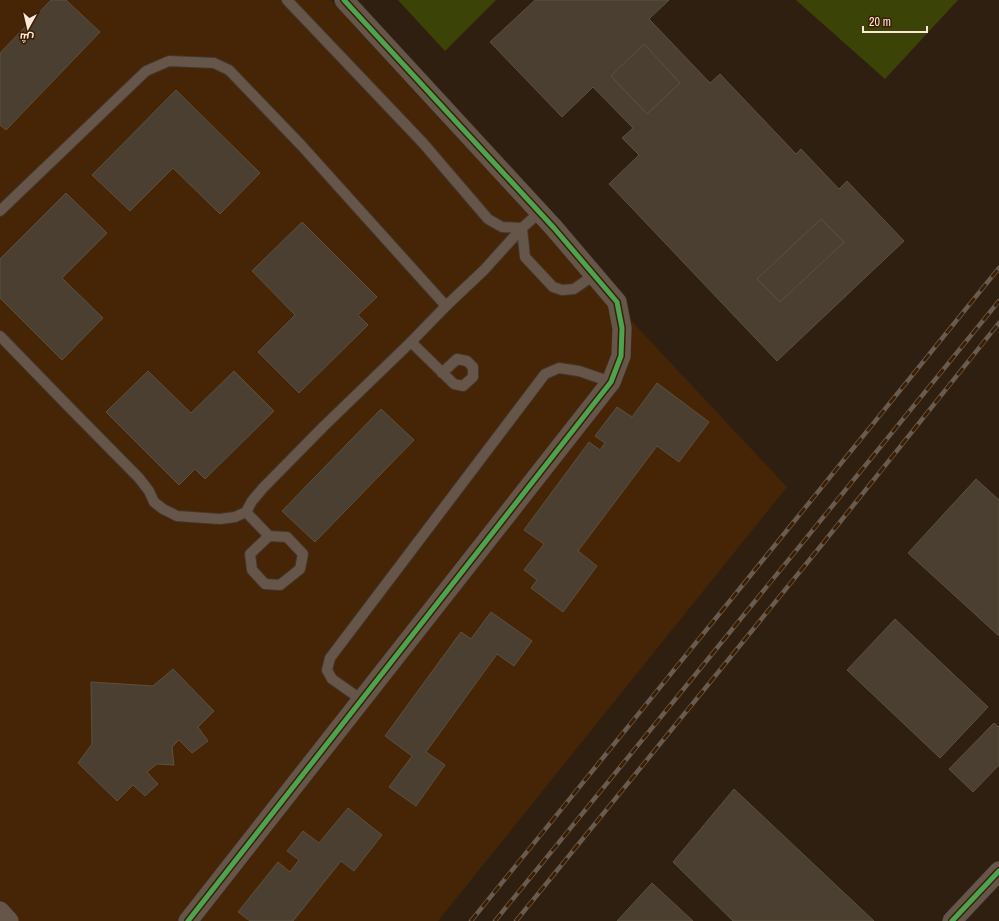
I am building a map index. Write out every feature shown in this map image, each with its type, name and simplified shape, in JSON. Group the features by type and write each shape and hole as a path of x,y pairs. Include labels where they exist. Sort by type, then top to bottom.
{"street":[{"path":"188,921 611,382 621,356 622,328 617,302 540,212 344,0"},
{"path":"952,921 999,871"},
{"path":"0,911 9,921"}],"lane":[{"path":"287,0 423,144 488,219 502,227 522,228"},
{"path":"0,211 146,71 169,61 214,63 229,70 301,145 446,306"},
{"path":"0,336 139,478 149,491 154,502 163,509 177,516 220,519 235,517 246,512 252,501 263,488 324,426 484,270 522,228 540,212"},
{"path":"522,228 525,257 553,287 562,290 574,289 594,275"},
{"path":"411,342 442,373"},
{"path":"362,700 332,679 327,670 330,658 545,374 559,368 579,371 611,382"},
{"path":"246,512 269,536 287,537 303,554 300,568 280,585 265,584 252,570 250,554 269,536"}],"shaded area":[{"path":"0,0 331,0 787,487 438,921 0,921"}],"green space":[{"path":"398,0 496,0 445,51"},
{"path":"796,0 958,0 885,79"}],"building":[{"path":"51,0 66,0 100,32 6,130 0,125 0,53"},
{"path":"535,0 669,0 649,19 710,83 720,74 796,154 801,149 839,189 847,181 904,241 777,361 609,184 639,155 622,138 633,128 593,87 562,117 490,42","holes":["644,44 680,83 647,114 611,76","821,219 844,242 780,302 757,279"]},
{"path":"644,44 680,83 647,114 611,76"},
{"path":"176,90 260,173 220,214 173,168 130,211 92,175"},
{"path":"66,193 107,233 62,278 103,318 62,360 0,298 0,259"},
{"path":"821,219 844,242 780,302 757,279"},
{"path":"302,222 377,297 358,315 368,325 299,393 258,352 295,315 252,271"},
{"path":"148,371 191,413 234,371 274,411 205,479 195,469 179,485 106,412"},
{"path":"657,383 709,422 679,462 657,446 578,551 597,566 563,612 531,588 537,580 524,570 544,544 524,530 589,442 600,450 605,443 595,436 617,407 632,417"},
{"path":"381,409 414,440 315,542 282,511"},
{"path":"976,479 999,500 999,636 908,553"},
{"path":"491,612 532,641 514,666 497,654 426,752 445,765 416,806 389,787 412,756 385,736 461,632 471,639"},
{"path":"895,619 988,707 940,758 847,670"},
{"path":"173,669 214,711 198,727 208,741 192,753 179,740 172,747 174,765 157,764 147,772 158,784 145,796 133,785 117,801 78,763 92,744 91,682 153,686"},
{"path":"994,723 999,727 999,765 973,792 949,769"},
{"path":"734,789 874,921 733,921 673,862"},
{"path":"348,808 382,835 354,871 341,861 293,921 250,921 238,912 278,862 290,872 299,860 287,851 303,831 319,843"},
{"path":"652,883 693,921 617,921"}],"railway":[{"path":"471,921 999,268"},
{"path":"495,921 999,301"},
{"path":"516,921 824,542 999,323"}],"cycle path":[{"path":"188,921 611,382 621,356 622,328 617,302 554,228 344,0"},
{"path":"952,921 999,871"}]}
